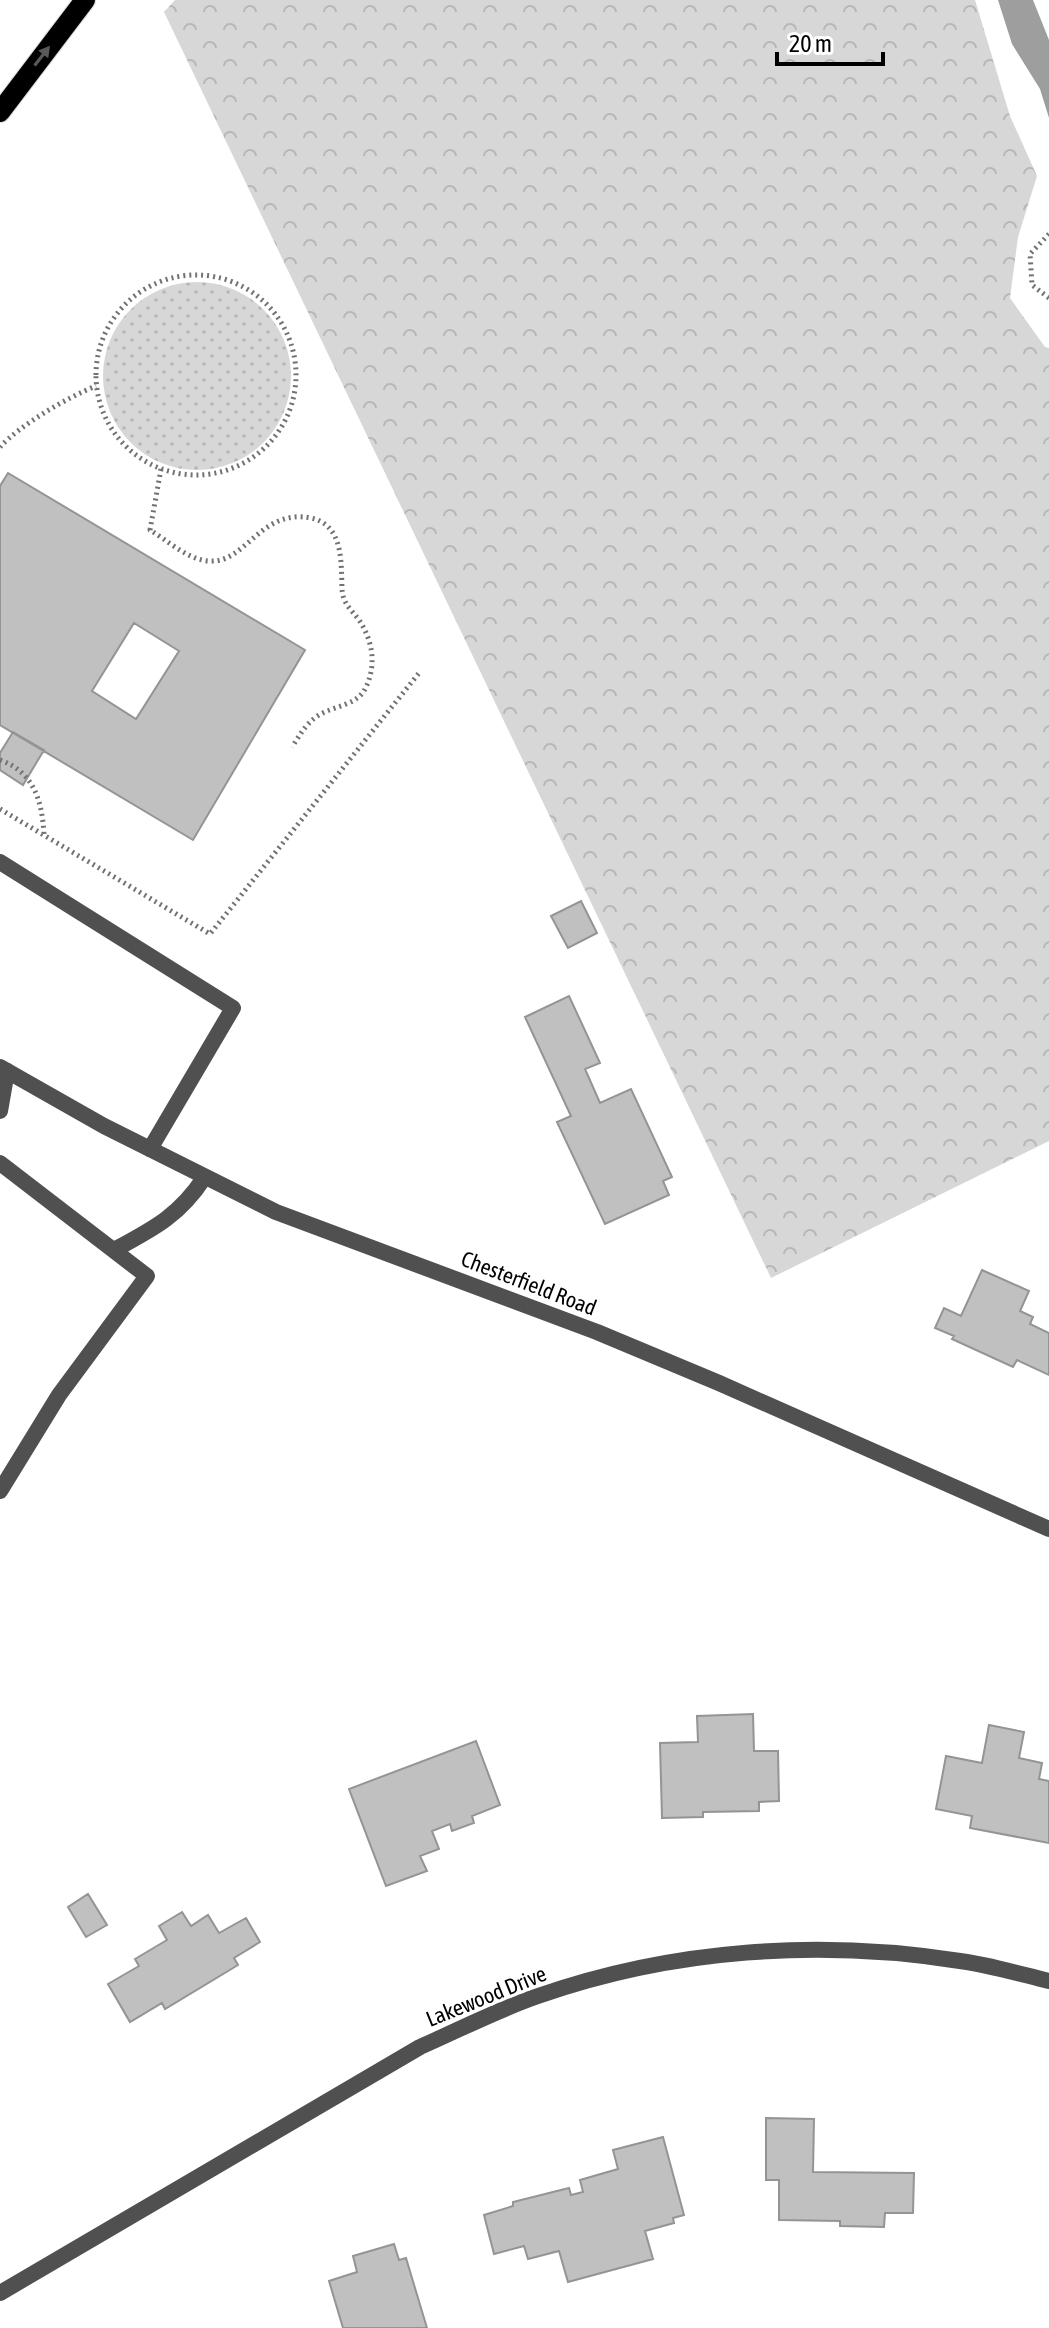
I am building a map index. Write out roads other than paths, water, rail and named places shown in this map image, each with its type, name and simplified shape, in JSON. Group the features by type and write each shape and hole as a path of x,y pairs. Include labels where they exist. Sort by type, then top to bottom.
{"main road":[{"path":"0,112 85,0"}],"street":[{"path":"0,862 233,1008 150,1149"},
{"path":"0,1111 4,1069"},
{"name":"Chesterfield Road","path":"4,1069 204,1178 276,1212 610,1337 1049,1529"},
{"path":"0,1163 147,1276 59,1395 0,1491"},
{"path":"114,1250 161,1225 178,1211 204,1178"},
{"name":"Lakewood Drive","path":"0,2293 420,2047 485,2016 586,1981 690,1958 736,1952 835,1949 962,1961 1049,1981"}]}
